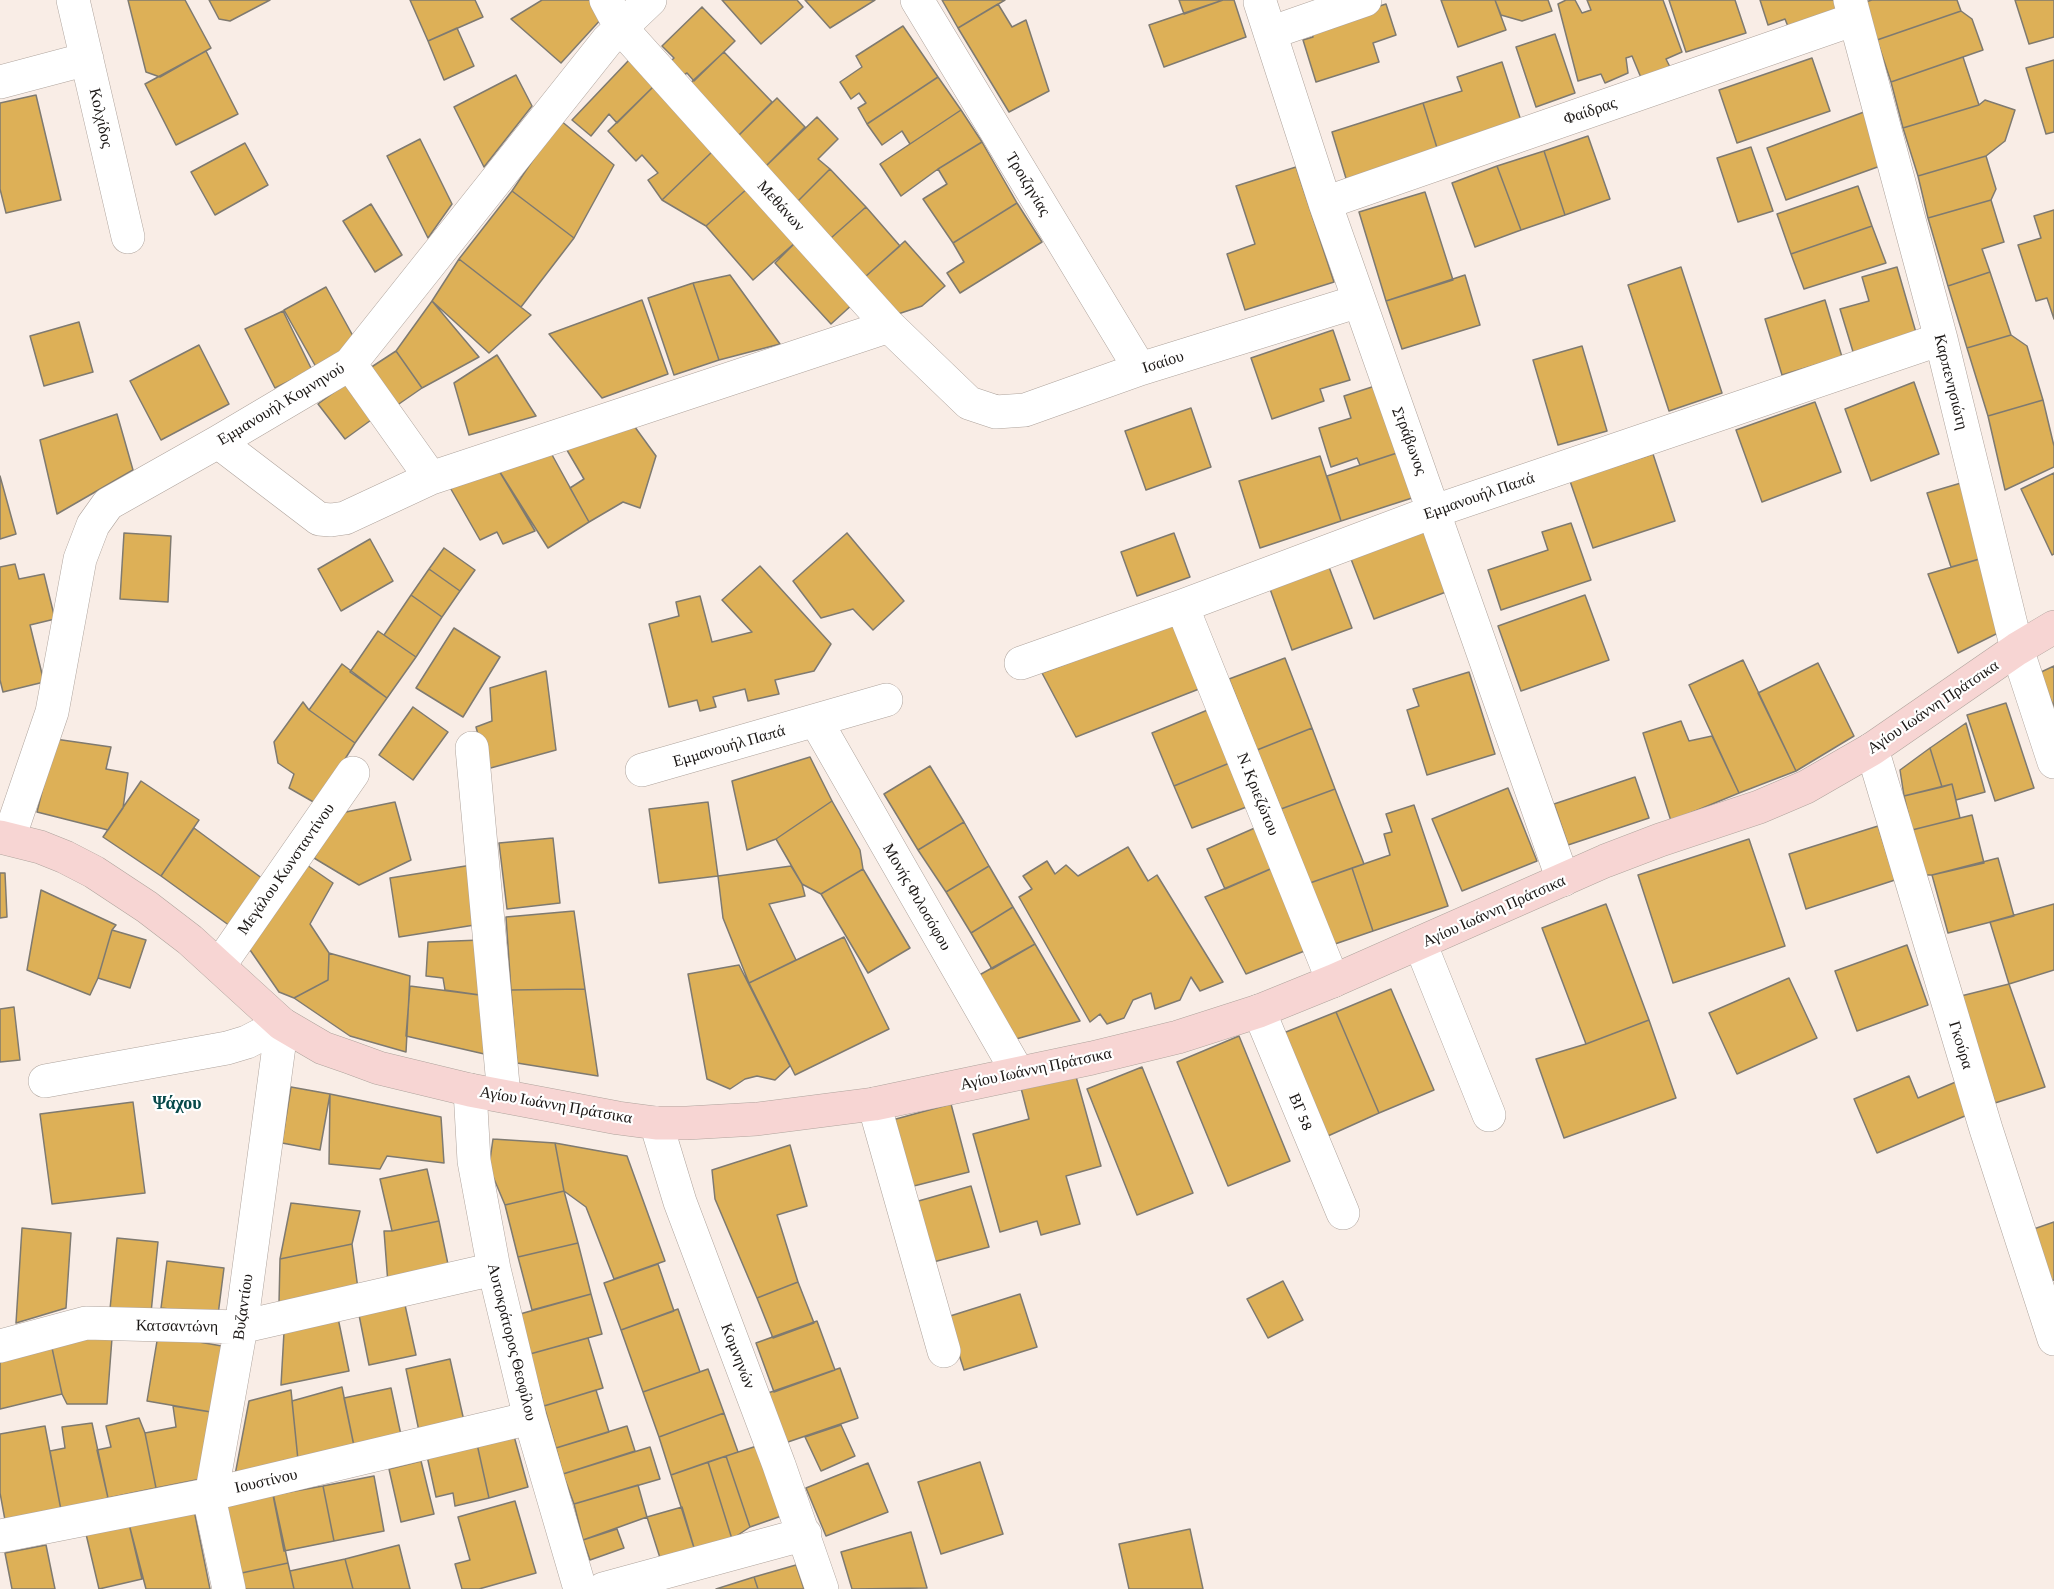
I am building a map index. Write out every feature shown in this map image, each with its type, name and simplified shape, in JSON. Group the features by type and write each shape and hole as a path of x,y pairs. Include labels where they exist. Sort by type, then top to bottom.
{"main road":[{"name":"Αγίου Ιωάννη Πράτσικα","path":"4,837 65,857 94,872 190,940 282,1024 323,1048 349,1058 379,1068 470,1090 608,1117 656,1123 758,1119 874,1104 1092,1058 1178,1037 1259,1011 1660,840 1785,796 1843,767 1872,749 2017,649 2054,627"}],"street":[{"name":"Κολχίδος","path":"73,0 128,237"},
{"name":"Μεθάνων","path":"606,0 621,28 889,326 969,403"},
{"name":"Εμμανουήλ Κομνηνού","path":"4,837 52,712 81,559 93,525 108,504 350,364 607,41 650,0"},
{"name":"Τροιζηνίας","path":"917,0 1140,369"},
{"path":"1270,33 1365,0"},
{"name":"Στράβωνος","path":"1260,2 1325,203 1563,880"},
{"name":"Φαίδρας","path":"1325,203 1852,10"},
{"name":"Καρπενησιώτη","path":"1852,10 1941,339 2017,649 2054,762"},
{"path":"0,82 87,59"},
{"name":"Ισαίου","path":"969,403 996,412 1025,410 1140,369 1359,301"},
{"path":"218,442 319,519 345,518 431,478 889,326"},
{"name":"Εμμανουήλ Παπά","path":"1021,663 1182,606 1435,511 1941,339"},
{"path":"350,364 431,478"},
{"name":"Ν. Κριεζώτου","path":"1182,606 1333,981"},
{"name":"Εμμανουήλ Παπά","path":"642,770 886,700"},
{"name":"Μονής Φιλοσόφου","path":"816,721 1018,1073"},
{"path":"472,748 504,1096"},
{"name":"Γκούρα","path":"1872,749 1986,1129 2054,1339"},
{"name":"Μεγάλου Κωνσταντίνου","path":"219,966 353,773"},
{"path":"1420,943 1489,1115"},
{"name":"ΒΓ 58","path":"1259,1011 1343,1213"},
{"path":"45,1081 227,1048 247,1042 282,1024"},
{"name":"Βυζαντίου","path":"229,1589 210,1502 241,1327 282,1024"},
{"name":"Αυτοκράτορος Θεοφίλου","path":"470,1090 474,1161 494,1269 531,1418 580,1589"},
{"path":"874,1104 944,1351"},
{"name":"Κομνηνών","path":"656,1123 680,1202 805,1534 822,1589"},
{"name":"Κατσαντώνη","path":"0,1346 86,1323 241,1327 494,1269"},
{"name":"Ιουστίνου","path":"0,1536 212,1494 531,1418"},
{"path":"603,1589 805,1534"}],"building":[{"path":"128,0 185,0 211,48 160,77 146,72"},
{"path":"209,0 270,0 230,21 219,19"},
{"path":"410,0 475,0 483,17 428,41"},
{"path":"542,0 593,0 603,17 561,63 511,19"},
{"path":"722,0 797,0 803,7 761,44"},
{"path":"805,0 875,0 830,28"},
{"path":"942,0 1005,0 958,28"},
{"path":"1179,0 1223,0 1184,14"},
{"path":"1223,0 1234,0 1246,37 1164,67 1149,25"},
{"path":"1441,0 1495,0 1506,30 1458,47"},
{"path":"1495,0 1548,0 1552,11 1522,21 1501,15"},
{"path":"1566,0 1575,0 1582,13 1591,10 1587,0 1663,0 1682,52 1666,59 1672,71 1644,85 1632,56 1626,58 1628,73 1605,83 1601,74 1578,81 1558,4"},
{"path":"1669,0 1735,0 1746,33 1686,52"},
{"path":"1760,0 1841,0 1845,10 1789,29 1785,19 1768,25"},
{"path":"1872,0 1957,0 1961,11 1877,40 1865,2"},
{"path":"2015,0 2054,0 2054,37 2029,44"},
{"path":"998,4 1012,27 1026,20 1049,91 1009,112 958,28"},
{"path":"1386,4 1396,35 1373,43 1379,62 1316,82 1303,40 1313,37 1311,28"},
{"path":"702,7 735,41 694,81 687,73 679,78 666,66 674,58 662,46"},
{"path":"1961,11 1972,19 1983,50 1891,82 1877,40"},
{"path":"903,26 938,77 867,124 858,108 866,103 859,93 851,99 840,82 862,67 856,56"},
{"path":"457,28 474,66 444,80 428,41"},
{"path":"1555,34 1575,93 1536,107 1516,47"},
{"path":"206,51 238,114 176,145 145,84"},
{"path":"724,52 772,102 736,138 686,87"},
{"path":"1963,57 1979,105 1903,128 1891,82"},
{"path":"1812,58 1830,111 1737,143 1719,90"},
{"path":"629,60 654,86 617,123 609,114 591,136 572,120"},
{"path":"2054,60 2054,132 2046,134 2026,68"},
{"path":"1502,62 1524,130 1438,151 1423,103 1462,91 1457,77"},
{"path":"516,75 532,106 484,167 454,107"},
{"path":"938,77 961,110 910,144 902,131 882,145 867,124"},
{"path":"654,86 714,150 662,200 648,180 658,173 642,155 636,161 608,131"},
{"path":"36,95 61,200 6,213 0,189 0,103"},
{"path":"777,98 805,127 764,168 736,138"},
{"path":"1985,100 2015,110 2005,141 1986,156 1918,176 1903,128 1979,105"},
{"path":"1423,103 1438,151 1348,185 1332,132"},
{"path":"961,110 982,142 938,169 901,196 880,164"},
{"path":"1864,112 1883,165 1786,200 1767,148"},
{"path":"817,117 838,139 818,159 830,169 797,202 764,168"},
{"path":"560,120 614,165 574,238 512,191"},
{"path":"1588,136 1610,199 1565,215 1544,151"},
{"path":"420,139 452,204 428,238 387,156"},
{"path":"982,142 1017,203 953,243 923,199 947,184 938,169"},
{"path":"245,143 268,185 215,215 191,172"},
{"path":"1751,147 1773,211 1738,222 1717,158"},
{"path":"714,150 749,187 706,226 662,200"},
{"path":"1544,151 1565,215 1521,230 1497,166"},
{"path":"1986,156 1996,189 1991,200 1928,218 1918,176"},
{"path":"1497,166 1521,230 1475,247 1452,183"},
{"path":"1296,167 1334,282 1245,310 1227,254 1255,244 1236,186"},
{"path":"830,169 866,207 831,238 797,202"},
{"path":"1858,186 1872,226 1791,254 1777,214"},
{"path":"749,187 797,241 753,280 706,226"},
{"path":"512,191 574,238 521,307 459,259"},
{"path":"1425,192 1453,280 1386,301 1359,212"},
{"path":"1991,200 2004,242 1982,249 1990,272 1948,286 1928,218"},
{"path":"1017,203 1042,242 960,293 947,273 964,262 953,243"},
{"path":"371,204 402,255 375,272 343,221"},
{"path":"866,207 900,246 865,277 831,238"},
{"path":"2054,210 2054,319 2047,298 2036,301 2018,245 2041,238 2034,216"},
{"path":"1872,226 1886,263 1804,289 1791,254"},
{"path":"797,241 854,303 831,324 775,263"},
{"path":"905,241 945,286 922,306 898,314 865,277"},
{"path":"459,259 531,315 489,353 432,301"},
{"path":"1681,267 1722,393 1669,411 1628,285"},
{"path":"1897,267 1917,336 1854,355 1840,309 1869,301 1862,277"},
{"path":"1990,272 2011,335 1967,348 1948,286"},
{"path":"730,275 780,344 719,360 693,283"},
{"path":"1465,275 1480,325 1402,349 1386,301"},
{"path":"693,283 719,360 674,375 648,298"},
{"path":"326,287 353,336 343,352 316,367 284,310"},
{"path":"642,300 668,374 602,398 549,334"},
{"path":"1825,300 1842,357 1782,375 1765,319"},
{"path":"432,301 479,357 422,388 396,351"},
{"path":"283,311 312,370 275,388 245,329"},
{"path":"79,322 93,372 44,386 30,336"},
{"path":"1333,330 1350,380 1320,389 1324,401 1272,419 1251,358"},
{"path":"2011,335 2027,346 2043,400 1988,416 1967,348"},
{"path":"199,345 229,404 161,440 130,381"},
{"path":"1582,346 1607,431 1558,445 1533,360"},
{"path":"396,351 422,388 396,406 370,368"},
{"path":"497,355 536,416 469,435 454,383"},
{"path":"352,379 378,415 345,439 318,404"},
{"path":"1914,382 1939,454 1871,481 1845,409"},
{"path":"1375,386 1397,453 1360,465 1357,458 1331,467 1319,428 1351,418 1344,396"},
{"path":"2043,400 2054,446 2054,467 2005,490 1988,416"},
{"path":"1815,402 1841,472 1762,502 1736,430"},
{"path":"1191,408 1211,467 1146,490 1125,431"},
{"path":"117,414 133,470 57,514 40,440"},
{"path":"632,423 656,456 640,508 623,502 589,522 570,488 584,479 564,445"},
{"path":"551,453 589,522 548,548 498,469"},
{"path":"1397,453 1412,498 1341,521 1327,476"},
{"path":"1653,454 1675,521 1593,548 1570,481"},
{"path":"1320,456 1341,521 1260,548 1239,481"},
{"path":"498,469 535,531 503,544 497,532 480,540 448,484"},
{"path":"2054,473 2054,554 2052,555 2021,489"},
{"path":"0,476 16,534 0,539"},
{"path":"1961,483 1983,558 1951,567 1927,493"},
{"path":"1571,523 1591,580 1501,610 1488,570 1548,550 1542,532"},
{"path":"1424,532 1446,592 1374,619 1351,559"},
{"path":"124,533 171,536 168,602 120,599"},
{"path":"847,533 904,601 873,630 853,609 821,618 793,581"},
{"path":"1174,533 1190,577 1137,596 1121,552"},
{"path":"370,539 393,581 341,611 318,569"},
{"path":"444,548 475,570 460,591 429,569"},
{"path":"1983,558 2004,630 1958,653 1928,574"},
{"path":"15,564 19,579 44,574 55,619 30,625 44,682 3,692 0,680 0,567"},
{"path":"760,566 831,644 814,671 775,680 779,694 748,701 745,689 713,697 716,707 700,711 697,700 669,707 649,624 679,616 676,602 700,596 712,642 752,632 722,600"},
{"path":"1329,567 1352,628 1292,650 1270,589"},
{"path":"429,569 460,591 442,617 411,595"},
{"path":"411,595 442,617 416,657 384,635"},
{"path":"1585,595 1609,660 1521,691 1498,626"},
{"path":"1176,622 1199,689 1076,737 1042,673"},
{"path":"454,628 500,657 463,717 416,688"},
{"path":"378,631 416,657 387,698 350,672"},
{"path":"1285,658 1312,728 1257,750 1229,679"},
{"path":"1743,660 1796,771 1739,793 1689,685"},
{"path":"1818,663 1854,736 1796,771 1758,693"},
{"path":"342,664 387,698 355,743 309,710"},
{"path":"2054,666 2054,707 2039,673"},
{"path":"546,671 556,750 487,769 476,727 492,721 490,688"},
{"path":"1469,672 1495,754 1427,775 1407,710 1419,706 1413,689"},
{"path":"303,702 309,710 355,743 317,804 289,788 294,774 278,763 274,742"},
{"path":"2006,703 2034,788 1995,801 1967,715"},
{"path":"413,707 448,732 413,780 379,755"},
{"path":"1210,709 1232,762 1174,786 1152,733"},
{"path":"1681,721 1689,741 1712,736 1739,793 1671,821 1643,733"},
{"path":"1966,723 1985,792 1956,800 1952,784 1942,787 1930,748"},
{"path":"1312,728 1335,789 1281,809 1257,750"},
{"path":"55,739 111,747 106,769 128,773 123,808 108,830 37,812"},
{"path":"1930,748 1942,787 1904,796 1900,770"},
{"path":"810,757 832,801 776,839 747,850 732,781"},
{"path":"1232,762 1249,806 1192,828 1174,786"},
{"path":"930,766 964,822 918,850 884,794"},
{"path":"1635,777 1649,818 1568,845 1554,804"},
{"path":"141,781 199,820 161,876 103,837"},
{"path":"1952,784 1960,818 1912,830 1904,796"},
{"path":"1508,788 1537,861 1462,891 1432,819"},
{"path":"1335,789 1364,864 1310,883 1281,809"},
{"path":"832,801 860,850 863,869 821,894 802,884 776,839"},
{"path":"395,802 411,860 359,885 314,858 341,813"},
{"path":"708,802 718,876 659,883 649,809"},
{"path":"1414,805 1448,906 1373,931 1352,868 1390,855 1384,834 1392,832 1386,814"},
{"path":"1972,815 1984,863 1923,875 1912,830"},
{"path":"964,822 989,866 946,892 918,850"},
{"path":"1878,826 1895,880 1806,909 1789,854"},
{"path":"1257,827 1275,867 1225,889 1207,849"},
{"path":"194,828 263,879 230,926 161,876"},
{"path":"553,838 560,903 507,909 499,843"},
{"path":"1749,839 1785,946 1673,983 1638,875"},
{"path":"1128,847 1148,881 1157,875 1223,982 1200,991 1191,977 1180,1000 1155,1009 1151,993 1133,1000 1124,1018 1107,1024 1100,1014 1090,1022 1019,897 1032,889 1023,876 1047,861 1055,874 1066,865 1078,876"},
{"path":"1998,858 2014,916 1948,933 1932,875"},
{"path":"304,863 333,883 310,924 329,953 328,980 294,998 279,992 248,947"},
{"path":"472,865 481,924 399,937 390,878"},
{"path":"791,866 802,884 805,896 769,904 796,960 749,983 723,918 718,876"},
{"path":"989,866 1013,907 971,933 946,892"},
{"path":"1275,867 1307,950 1246,974 1205,897"},
{"path":"1352,868 1373,931 1332,945 1310,883"},
{"path":"863,869 910,948 868,973 821,894"},
{"path":"0,873 5,873 7,917 0,918"},
{"path":"41,890 116,925 112,930 98,978 90,995 27,970"},
{"path":"1606,904 1649,1020 1586,1044 1542,928"},
{"path":"2054,904 2054,970 2009,984 1990,922"},
{"path":"1013,907 1035,944 992,969 971,933"},
{"path":"574,911 585,989 511,990 506,917"},
{"path":"112,930 146,940 130,988 98,978"},
{"path":"844,937 889,1029 795,1075 749,983"},
{"path":"481,940 487,996 445,990 443,978 426,976 428,942"},
{"path":"1035,944 1080,1021 1009,1041 974,978"},
{"path":"1907,945 1928,1005 1857,1031 1835,971"},
{"path":"329,953 410,976 406,1052 350,1036 294,998 328,980"},
{"path":"739,965 790,1066 775,1080 757,1076 745,1079 730,1089 707,1079 688,974"},
{"path":"1789,978 1817,1038 1737,1074 1709,1013"},
{"path":"2009,984 2045,1087 1995,1103 1961,996"},
{"path":"410,986 487,996 493,1056 406,1036"},
{"path":"585,989 598,1076 517,1063 511,990"},
{"path":"1391,989 1434,1090 1379,1113 1336,1012"},
{"path":"14,1007 20,1060 0,1062 0,1009"},
{"path":"1336,1012 1379,1113 1319,1140 1276,1036"},
{"path":"1649,1020 1676,1098 1564,1138 1536,1059 1586,1044"},
{"path":"1239,1036 1290,1161 1228,1186 1177,1062"},
{"path":"1142,1067 1193,1193 1137,1215 1087,1089"},
{"path":"1075,1073 1101,1166 1066,1176 1080,1224 1041,1235 1037,1221 1000,1232 973,1134 1029,1119 1021,1088"},
{"path":"1909,1076 1918,1098 1958,1081 1972,1113 1877,1153 1854,1099"},
{"path":"291,1087 330,1094 320,1150 282,1143"},
{"path":"330,1094 441,1117 444,1163 387,1156 380,1169 329,1164"},
{"path":"133,1102 145,1193 52,1204 40,1114"},
{"path":"951,1104 969,1172 902,1189 885,1122"},
{"path":"493,1139 555,1143 564,1191 505,1205 489,1167"},
{"path":"555,1143 627,1156 665,1261 614,1279 586,1207 564,1191"},
{"path":"790,1145 807,1206 777,1215 798,1282 757,1298 715,1199 712,1170"},
{"path":"427,1169 439,1221 392,1231 380,1179"},
{"path":"971,1186 989,1247 926,1264 908,1204"},
{"path":"564,1191 578,1243 518,1257 505,1205"},
{"path":"291,1203 360,1211 352,1244 280,1259"},
{"path":"439,1221 449,1269 388,1284 384,1231"},
{"path":"2054,1222 2054,1280 2045,1283 2028,1231"},
{"path":"22,1228 71,1233 66,1308 16,1323"},
{"path":"117,1238 158,1242 151,1313 110,1309"},
{"path":"578,1243 591,1294 532,1310 518,1257"},
{"path":"352,1244 358,1289 279,1303 280,1259"},
{"path":"167,1261 224,1268 218,1315 161,1308"},
{"path":"658,1264 674,1311 621,1330 604,1283"},
{"path":"1283,1281 1303,1320 1268,1338 1247,1299"},
{"path":"798,1282 814,1323 773,1338 757,1298"},
{"path":"591,1294 602,1334 530,1354 520,1314"},
{"path":"1020,1294 1037,1347 964,1370 947,1317"},
{"path":"405,1305 416,1355 369,1365 359,1315"},
{"path":"678,1309 700,1372 643,1392 621,1330"},
{"path":"338,1318 349,1371 281,1385 284,1332"},
{"path":"817,1321 835,1370 774,1392 756,1343"},
{"path":"158,1335 222,1346 211,1412 147,1401"},
{"path":"82,1338 112,1338 107,1404 67,1404 62,1394 52,1348"},
{"path":"588,1338 603,1388 544,1406 530,1354"},
{"path":"52,1348 62,1394 0,1409 0,1360"},
{"path":"450,1359 464,1421 419,1431 406,1369"},
{"path":"840,1368 858,1418 785,1443 768,1393"},
{"path":"708,1369 724,1413 659,1437 643,1392"},
{"path":"342,1387 354,1446 298,1460 292,1401"},
{"path":"391,1388 401,1435 354,1446 344,1398"},
{"path":"291,1390 298,1460 235,1475 249,1401"},
{"path":"596,1390 609,1432 556,1448 544,1406"},
{"path":"173,1406 211,1412 201,1479 156,1488 145,1433 176,1427"},
{"path":"724,1413 738,1452 671,1475 659,1437"},
{"path":"139,1418 145,1433 156,1488 108,1498 97,1450 111,1447 106,1426"},
{"path":"92,1423 108,1498 61,1510 50,1451 65,1448 62,1427"},
{"path":"841,1425 855,1456 821,1471 805,1437"},
{"path":"45,1426 61,1510 5,1520 0,1493 0,1434"},
{"path":"627,1426 635,1451 563,1474 556,1448"},
{"path":"514,1436 528,1487 489,1498 477,1444"},
{"path":"766,1443 790,1513 750,1527 726,1456"},
{"path":"477,1444 489,1498 455,1506 453,1493 436,1497 427,1456"},
{"path":"650,1447 660,1479 574,1504 563,1474"},
{"path":"726,1456 750,1527 732,1539 708,1462"},
{"path":"421,1461 434,1514 401,1522 389,1469"},
{"path":"708,1462 732,1539 695,1551 671,1475"},
{"path":"980,1462 1003,1534 941,1554 918,1482"},
{"path":"868,1463 888,1512 826,1536 806,1488"},
{"path":"374,1476 384,1531 334,1541 323,1486"},
{"path":"638,1485 647,1517 583,1540 574,1504"},
{"path":"323,1486 334,1541 284,1551 273,1495"},
{"path":"272,1489 288,1563 237,1574 220,1500"},
{"path":"515,1501 536,1573 479,1589 462,1589 455,1564 470,1560 458,1517"},
{"path":"682,1507 695,1551 661,1561 647,1517"},
{"path":"194,1510 210,1589 146,1589 129,1524"},
{"path":"129,1524 142,1579 99,1589 86,1534"},
{"path":"617,1529 624,1548 590,1560 583,1540"},
{"path":"1190,1529 1203,1589 1129,1589 1119,1544"},
{"path":"911,1532 927,1588 852,1589 841,1552"},
{"path":"46,1545 55,1589 12,1589 5,1553"},
{"path":"399,1545 410,1589 353,1589 345,1559"},
{"path":"345,1559 353,1589 294,1589 290,1571"},
{"path":"288,1563 294,1589 240,1589 237,1574"},
{"path":"796,1565 804,1589 758,1589 754,1577"},
{"path":"754,1577 758,1589 716,1589"}],"district":[{"name":"Ψάχου","path":"177,1103"}]}
